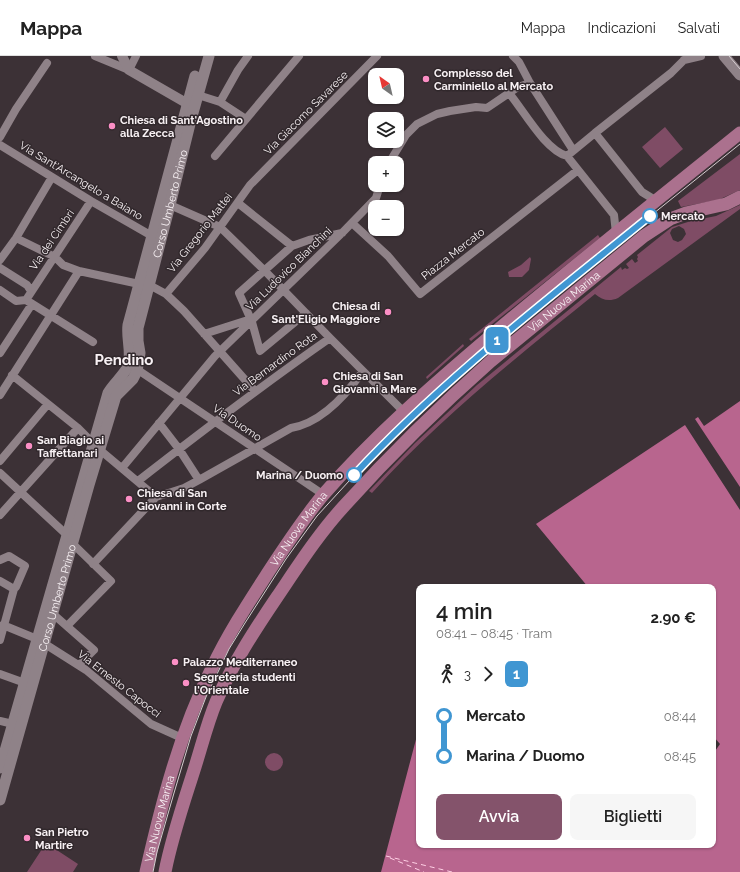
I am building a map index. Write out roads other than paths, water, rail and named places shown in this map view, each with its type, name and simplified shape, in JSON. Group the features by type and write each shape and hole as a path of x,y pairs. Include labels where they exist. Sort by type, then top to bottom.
{"main road":[{"name":"Corso Umberto Primo","path":"144,285 152,236 202,56"},
{"name":"Corso Umberto Primo","path":"133,326 144,285 170,205 191,120 209,56"},
{"path":"727,59 740,75"},
{"name":"Via Nuova Marina","path":"146,872 167,784 182,738 212,667 241,615 294,533 324,495 364,452 427,390 515,315 655,200 740,133"},
{"name":"Via Nuova Marina","path":"165,872 173,839 203,739 216,702 256,628 314,543 344,506 415,432 473,377 653,230 675,217 726,204 740,197"},
{"path":"112,394 133,379 138,370 140,353 133,326"},
{"path":"112,394 127,367 130,354 127,335 133,326"},
{"name":"Corso Umberto Primo","path":"0,800 41,641 112,394"},
{"name":"Corso Umberto Primo","path":"0,768 24,684 53,614 70,540"}],"street":[{"path":"96,56 129,70 188,104"},
{"path":"122,56 129,70"},
{"path":"129,70 136,56"},
{"path":"220,102 238,70 248,56"},
{"path":"215,156 299,56"},
{"name":"Via Giacomo Savarese","path":"250,185 377,56"},
{"path":"513,56 519,62 530,83 560,131 578,170 614,215 616,233"},
{"path":"509,93 545,142 557,152 570,153 670,73 683,57 701,56"},
{"path":"0,137 16,109 47,63"},
{"path":"393,156 406,135 417,124 438,114 450,111 476,106 487,108 509,93 530,83"},
{"path":"198,96 220,102 246,119"},
{"path":"595,133 642,192 655,200"},
{"name":"Via Sant'Arcangelo a Baiano","path":"0,145 91,201 152,236"},
{"name":"Piazza Mercato","path":"352,222 388,256 420,294 578,170"},
{"path":"0,260 16,238 52,177"},
{"name":"Via Gregorio Mattei","path":"166,294 205,248 250,185"},
{"path":"306,313 260,352 251,320 239,292 292,246 310,240 342,233 376,198 378,192"},
{"name":"Via dei Cimbri","path":"31,291 91,201"},
{"path":"238,203 292,246"},
{"path":"170,205 220,227 284,289 330,338 404,412"},
{"name":"Via Ludovico Bianchini","path":"122,468 220,352 251,320 342,233"},
{"path":"16,238 55,256 63,265 79,271 144,285 166,294 184,311 255,391"},
{"path":"0,268 27,285 31,291 29,302 0,353"},
{"path":"0,395 79,271"},
{"path":"0,290 16,301 29,302 92,342"},
{"path":"203,333 251,320"},
{"name":"Via Bernardino Rota","path":"138,481 214,421 330,338"},
{"name":"Via Duomo","path":"138,370 324,495"},
{"path":"93,564 156,497 184,488 291,428 304,425 318,417 350,390 363,371"},
{"path":"12,375 78,428 156,497"},
{"path":"0,461 48,404"},
{"path":"159,423 179,449 199,480"},
{"path":"0,515 78,428"},
{"path":"0,473 21,491 111,581 67,626"},
{"path":"0,560 8,556 25,566 14,589 0,640"},
{"path":"0,581 14,589"},
{"path":"53,614 94,650 79,665"},
{"name":"Via Ernesto Capocci","path":"3,625 41,641 79,665 151,724 182,738"},
{"path":"0,674 24,684"},
{"path":"0,721 13,724"}],"tram line":[{"path":"729,56 740,69"},
{"path":"153,872 157,852 191,736 206,697 229,649 286,559 317,516 371,457 413,415 463,369 740,144"},
{"name":"1","path":"354,475 412,415 463,369 650,216"}],"place":[{"name":"Complesso del Carminiello al Mercato","path":"426,79"},
{"name":"Chiesa di Sant'Agostino alla Zecca","path":"112,126"},
{"name":"Mercato","path":"650,216"},
{"name":"Chiesa di Sant'Eligio Maggiore","path":"388,312"},
{"name":"Chiesa di San Giovanni a Mare","path":"325,382"},
{"name":"San Biagio ai Taffettanari","path":"29,446"},
{"name":"Marina / Duomo","path":"354,475"},
{"name":"Chiesa di San Giovanni in Corte","path":"129,499"},
{"name":"Palazzo Mediterraneo","path":"175,662"},
{"name":"Segreteria studenti l'Orientale","path":"186,683"},
{"name":"San Pietro Martire","path":"27,838"}],"district":[{"name":"Pendino","path":"124,360"}]}
